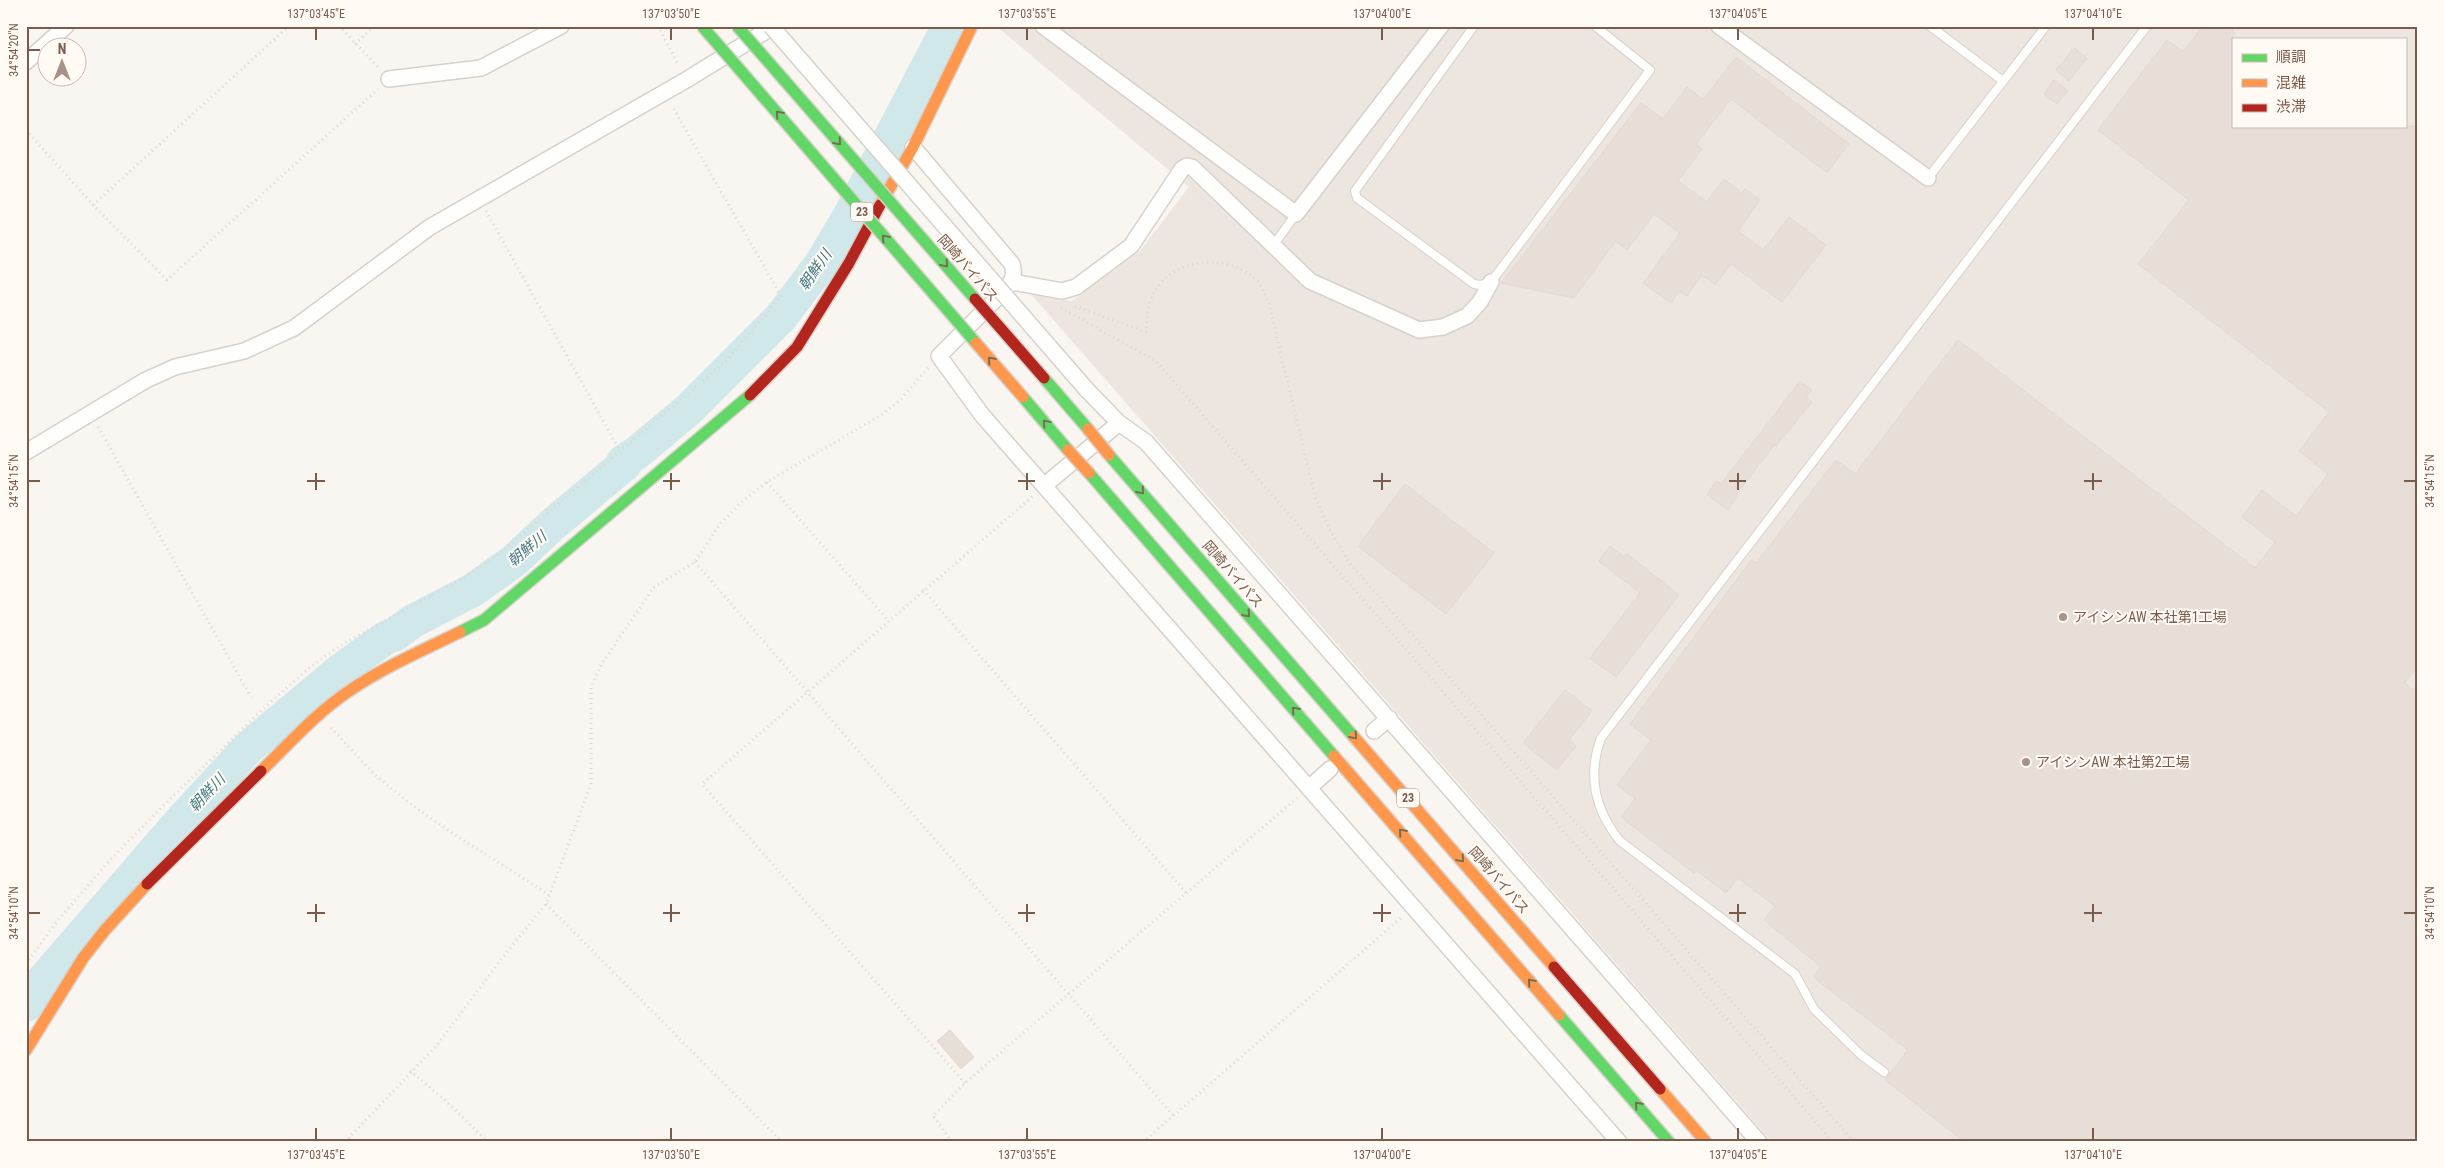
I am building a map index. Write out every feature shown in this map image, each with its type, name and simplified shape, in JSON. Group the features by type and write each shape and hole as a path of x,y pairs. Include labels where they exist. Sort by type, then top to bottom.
{"main road":[{"name":"23","path":"702,26 1669,1142"},
{"name":"岡崎バイパス","path":"737,26 1706,1142"},
{"path":"26,1050 78,966 105,930 163,869 319,714 347,692 380,671 484,620 744,402 797,347 849,263 862,236 913,147 972,26"}],"street":[{"path":"26,62 66,26"},
{"path":"389,79 481,68 560,26"},
{"path":"26,452 146,380 175,367 244,350 294,328 430,227 664,93 772,26 1087,390 1119,423 1146,442 1759,1142"},
{"path":"1043,26 1296,214 1441,26"},
{"path":"1719,26 1928,178"},
{"path":"913,147 1012,264 1014,272 1012,282 939,356 982,414 1619,1142"},
{"path":"1012,282 1062,292 1076,286 1131,246 1182,169 1188,166 1192,167 1310,281 1419,330 1443,327 1467,316 1480,302 1491,282"},
{"path":"1046,485 1119,423"},
{"path":"1374,731 1389,718"},
{"path":"1309,788 1330,769"}],"lane":[{"path":"1474,26 1355,191 1357,198 1474,284 1480,285 1491,282 1650,70 1606,29 1595,26"},
{"path":"1930,26 2003,81"},
{"path":"1928,178 2046,26"},
{"path":"1884,1072 1861,1055 1814,1009 1795,974 1620,841 1608,826 1594,788 1595,755 1601,738 2147,26"},
{"path":"1273,246 1296,214"}],"path":[{"path":"93,204 289,26"},
{"path":"26,130 93,204 167,280 389,79 339,26"},
{"path":"355,44 374,26"},
{"path":"658,26 686,80"},
{"path":"26,964 58,920 112,859 164,805 263,709 308,669 341,645 465,577 505,549 727,360 781,296 664,93"},
{"path":"479,198 620,450"},
{"path":"1074,305 1146,332 1150,302 1158,286 1168,275 1183,268 1216,262 1232,264 1255,279 1264,291 1269,304 1315,497 1331,532 1352,565 1854,1142"},
{"path":"1054,305 1156,361 1833,1142"},
{"path":"345,1142 437,1045 503,957 546,904 591,784 591,688 601,665 653,588 695,562 720,524 744,500 766,482 880,416 899,401 939,356"},
{"path":"90,413 251,697"},
{"path":"766,482 888,620"},
{"path":"965,1083 702,784 808,693 888,620 1046,485"},
{"path":"695,562 1173,1115"},
{"path":"923,590 1186,892"},
{"path":"319,714 377,777 397,793 447,829 549,895"},
{"path":"952,1142 933,1116 965,1083 1309,788"},
{"path":"546,904 782,1142"},
{"path":"1143,1142 1413,908"},
{"path":"410,1072 445,1100 488,1142"}],"shaded area":[{"path":"996,26 2418,26 2418,1142 1772,1142 1030,293 1072,301 1140,251 1189,187"}],"building":[{"name":"アイシンAW 本社第1工場","path":"2203,26 2233,26 2232,128 2406,128 2406,126 2418,126 2418,666 2405,683 2418,693 2418,1142 1965,1142 1885,1080 1908,1050 1813,977 1821,967 1764,920 1775,906 1738,878 1726,893 1696,870 1694,873 1621,817 1635,799 1617,785 1651,740 1630,724 1751,560 1756,563 1836,460 1855,474 1958,340 2255,568 2275,542 2242,517 2262,490 2296,516 2328,474 2299,451 2329,412 2138,264 2189,200 2098,130 2167,40 2183,52"},
{"path":"2074,48 2087,58 2069,81 2056,70"},
{"path":"1736,57 1849,144 1827,173 1731,99 1696,144 1702,149 1678,181 1707,202 1724,179 1742,193 1745,189 1760,200 1738,231 1763,250 1789,217 1826,245 1782,302 1731,264 1715,285 1702,275 1687,296 1679,291 1671,303 1643,283 1680,233 1654,214 1627,250 1616,241 1574,298 1501,283 1641,103 1663,119 1687,87 1703,100"},
{"path":"2054,80 2068,91 2057,104 2044,94"},
{"path":"1800,381 1812,390 1806,397 1812,402 1776,446 1774,445 1736,495 1728,510 1707,495 1716,481 1721,484"},
{"path":"1405,484 1494,553 1446,614 1358,546"},
{"path":"1610,546 1624,557 1627,554 1679,595 1616,677 1590,658 1640,593 1599,561"},
{"path":"1565,690 1592,711 1569,740 1576,746 1557,770 1523,743"},
{"path":"950,1030 974,1057 961,1069 937,1041"}],"waterway":[{"name":"朝鮮川","path":"26,1005 45,978 179,823 249,747 342,669 387,637 394,635 413,621 473,590 515,560 552,525 625,464 623,462 688,410 781,317 821,264 849,217 949,26"}],"traffic: fast":[{"path":"702,26 976,343"},
{"path":"737,26 975,299"},
{"path":"1044,378 1088,429"},
{"path":"460,632 484,620 750,395"},
{"path":"1023,397 1068,450"},
{"path":"1109,455 1354,737"},
{"path":"1089,473 1334,756"},
{"path":"1559,1015 1669,1142"}],"traffic: slow":[{"path":"880,205 913,147 972,26"},
{"path":"976,343 1023,397"},
{"path":"1088,429 1109,455"},
{"path":"1068,450 1089,473"},
{"path":"261,771 314,719 349,691 418,652 460,632"},
{"path":"1354,737 1554,967"},
{"path":"1334,756 1559,1015"},
{"path":"26,1050 83,958 105,930 147,884"},
{"path":"1660,1089 1706,1142"}],"traffic: jam":[{"path":"750,395 797,347 849,263 880,205"},
{"path":"975,299 1044,378"},
{"path":"147,884 261,771"},
{"path":"1554,967 1660,1089"}],"place":[{"name":"アイシンAW 本社第1工場","path":"2063,617"},
{"name":"アイシンAW 本社第2工場","path":"2026,762"}]}
